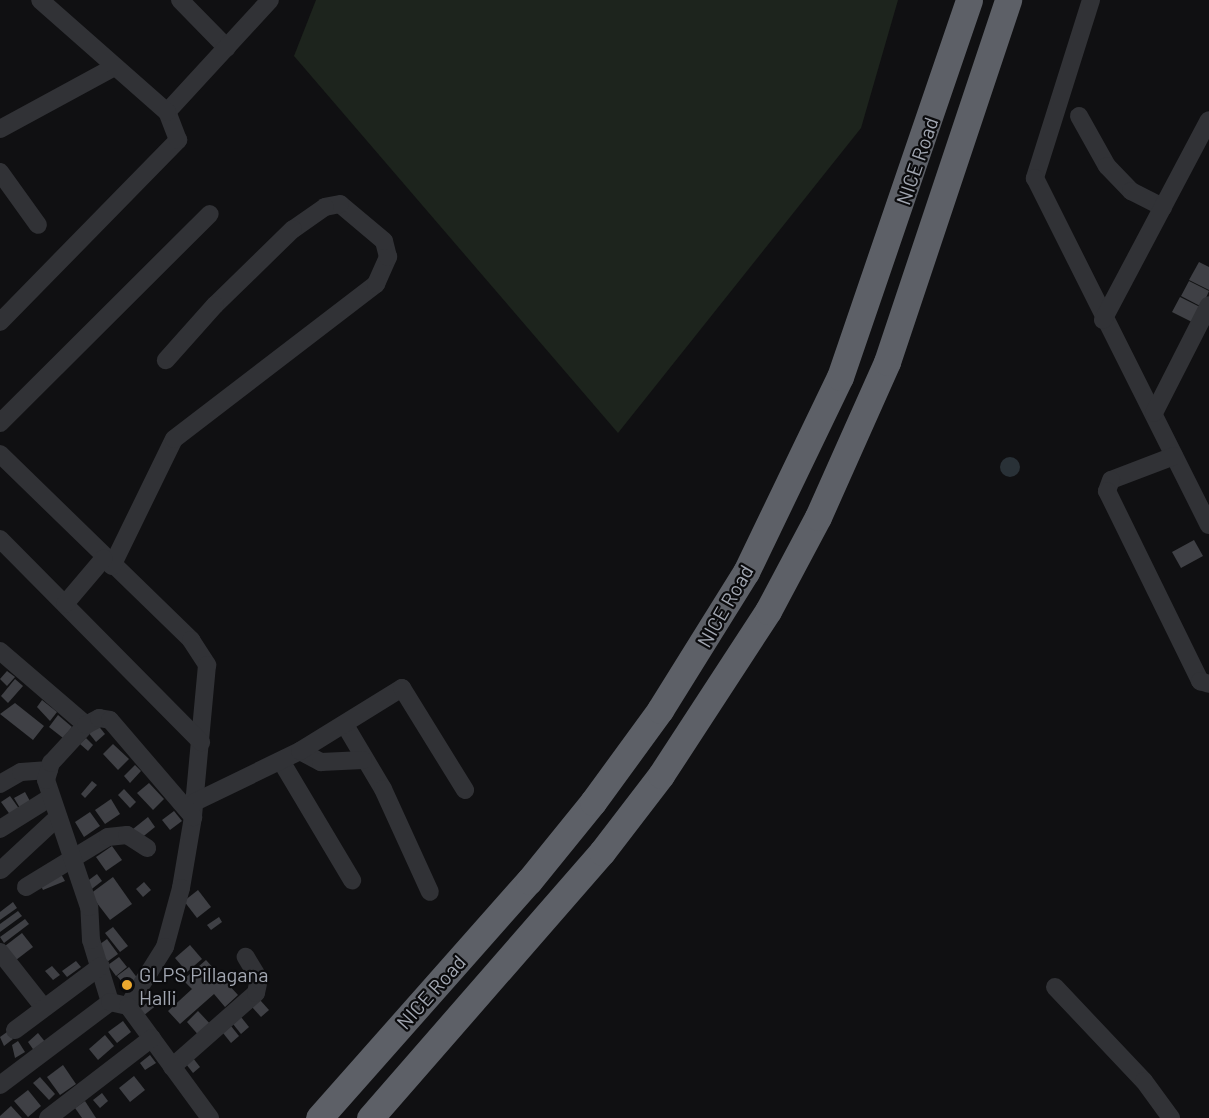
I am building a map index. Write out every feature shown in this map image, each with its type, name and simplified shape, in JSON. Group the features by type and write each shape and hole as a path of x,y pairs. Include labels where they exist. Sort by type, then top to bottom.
{"highway":[{"name":"NICE Road","path":"319,1118 529,882 593,802 660,710 741,581 840,378 969,0"},
{"name":"NICE Road","path":"370,1118 602,852 661,775 768,611 818,517 887,362 1008,0"}],"street":[{"path":"2,316 178,140 167,112 40,0"},
{"path":"167,112 270,0"},
{"path":"1091,0 1035,178 1103,320 1154,413 1209,525"},
{"path":"191,4 227,48"},
{"path":"0,129 114,67"},
{"path":"1079,116 1107,166 1131,191 1163,207"},
{"path":"1103,320 1209,120"},
{"path":"0,172 38,225"},
{"path":"64,604 108,562 174,440 376,284 388,257 384,241 340,204 325,207 293,229 230,290 166,360"},
{"path":"0,423 210,214"},
{"path":"1154,413 1209,305"},
{"path":"0,454 108,562 191,640 207,665 194,810 165,947 119,1004 77,1018 0,1085"},
{"path":"1174,456 1111,480 1107,491 1200,681 1209,684"},
{"path":"1200,508 1209,490"},
{"path":"0,539 201,742"},
{"path":"0,651 86,725"},
{"path":"194,810 345,725 402,688 408,691 465,790"},
{"path":"194,810 110,720 99,718 86,725 49,770 51,796 71,860 89,907 91,940 101,966 119,1004 153,1038 210,1118"},
{"path":"345,725 363,760 383,789 430,892"},
{"path":"300,751 321,762 363,760"},
{"path":"281,761 352,880"},
{"path":"0,784 21,772 49,770"},
{"path":"0,829 51,796"},
{"path":"1,870 57,818"},
{"path":"26,887 108,837 127,835 147,848"},
{"path":"0,952 44,1008"},
{"path":"172,1067 256,993 259,979 246,957"},
{"path":"15,1030 101,966"},
{"path":"1055,987 1144,1081 1171,1118"},
{"path":"48,1118 153,1038"}],"shaded area":[{"path":"316,0 898,0 861,128 618,433 294,56"},
{"path":"1010,457 1017,460 1020,467 1017,474 1010,477 1003,474 1000,467 1003,460"}],"building":[{"path":"1199,262 1209,267 1209,290 1189,280"},
{"path":"1189,281 1209,291 1202,307 1181,296"},
{"path":"1180,297 1202,308 1194,323 1172,312"},
{"path":"1194,540 1203,556 1181,568 1172,552"},
{"path":"7,671 15,677 7,686 0,679"},
{"path":"15,679 23,686 8,703 1,696"},
{"path":"42,700 57,712 50,721 37,707"},
{"path":"15,703 44,726 33,740 0,714"},
{"path":"58,715 72,727 63,738 49,727"},
{"path":"97,724 105,734 96,742 88,732"},
{"path":"86,738 93,745 88,751 80,744"},
{"path":"113,744 129,759 118,770 103,754"},
{"path":"135,765 141,771 130,783 124,776"},
{"path":"92,781 97,785 85,798 81,794"},
{"path":"149,783 164,799 153,810 137,793"},
{"path":"124,789 136,802 130,808 118,795"},
{"path":"25,792 31,803 20,808 14,798"},
{"path":"10,796 20,810 11,816 1,802"},
{"path":"111,799 120,814 105,824 95,810"},
{"path":"174,811 182,821 170,830 162,820"},
{"path":"90,812 100,826 84,837 75,822"},
{"path":"148,817 155,827 140,839 133,829"},
{"path":"112,846 122,860 106,871 96,857"},
{"path":"61,874 65,881 43,890 40,884"},
{"path":"97,874 102,881 88,892 82,885"},
{"path":"113,877 132,904 110,920 90,894"},
{"path":"144,882 151,890 143,897 136,889"},
{"path":"198,890 211,907 197,918 184,901"},
{"path":"13,902 17,908 0,920 0,912"},
{"path":"18,911 22,916 0,932 0,924"},
{"path":"219,917 222,922 211,930 207,925"},
{"path":"25,919 29,924 4,943 0,937"},
{"path":"113,927 128,946 120,952 105,933"},
{"path":"22,933 33,947 16,960 5,946"},
{"path":"107,939 118,954 107,962 96,947"},
{"path":"190,945 202,959 187,972 175,958"},
{"path":"119,957 127,967 116,976 108,965"},
{"path":"206,960 238,995 225,1007 214,994 180,1024 168,1011 192,989 183,980"},
{"path":"76,961 81,967 67,977 62,971"},
{"path":"52,966 60,975 53,980 45,971"},
{"path":"129,967 138,979 127,988 117,976"},
{"path":"153,998 158,1004 143,1016 138,1010"},
{"path":"260,1000 269,1010 261,1017 252,1007"},
{"path":"198,1011 213,1027 201,1038 187,1022"},
{"path":"241,1017 249,1027 241,1034 233,1024"},
{"path":"123,1021 131,1032 117,1043 108,1032"},
{"path":"231,1026 239,1036 231,1043 223,1033"},
{"path":"7,1032 13,1039 4,1046 0,1037"},
{"path":"38,1033 46,1043 35,1052 28,1042"},
{"path":"105,1035 114,1046 98,1060 89,1049"},
{"path":"18,1041 25,1052 15,1058 12,1045"},
{"path":"150,1055 156,1063 145,1070 140,1063"},
{"path":"193,1058 200,1067 193,1073 186,1064"},
{"path":"63,1065 76,1084 60,1095 47,1077"},
{"path":"134,1076 145,1090 130,1102 119,1088"},
{"path":"40,1077 55,1094 49,1100 33,1083"},
{"path":"28,1090 41,1106 28,1117 14,1101"},
{"path":"102,1093 108,1101 100,1108 93,1100"},
{"path":"85,1101 96,1118 82,1118 75,1108"},
{"path":"11,1106 22,1118 0,1118 0,1116"}],"place":[{"name":"GLPS Pillagana Halli","path":"127,985"}]}
